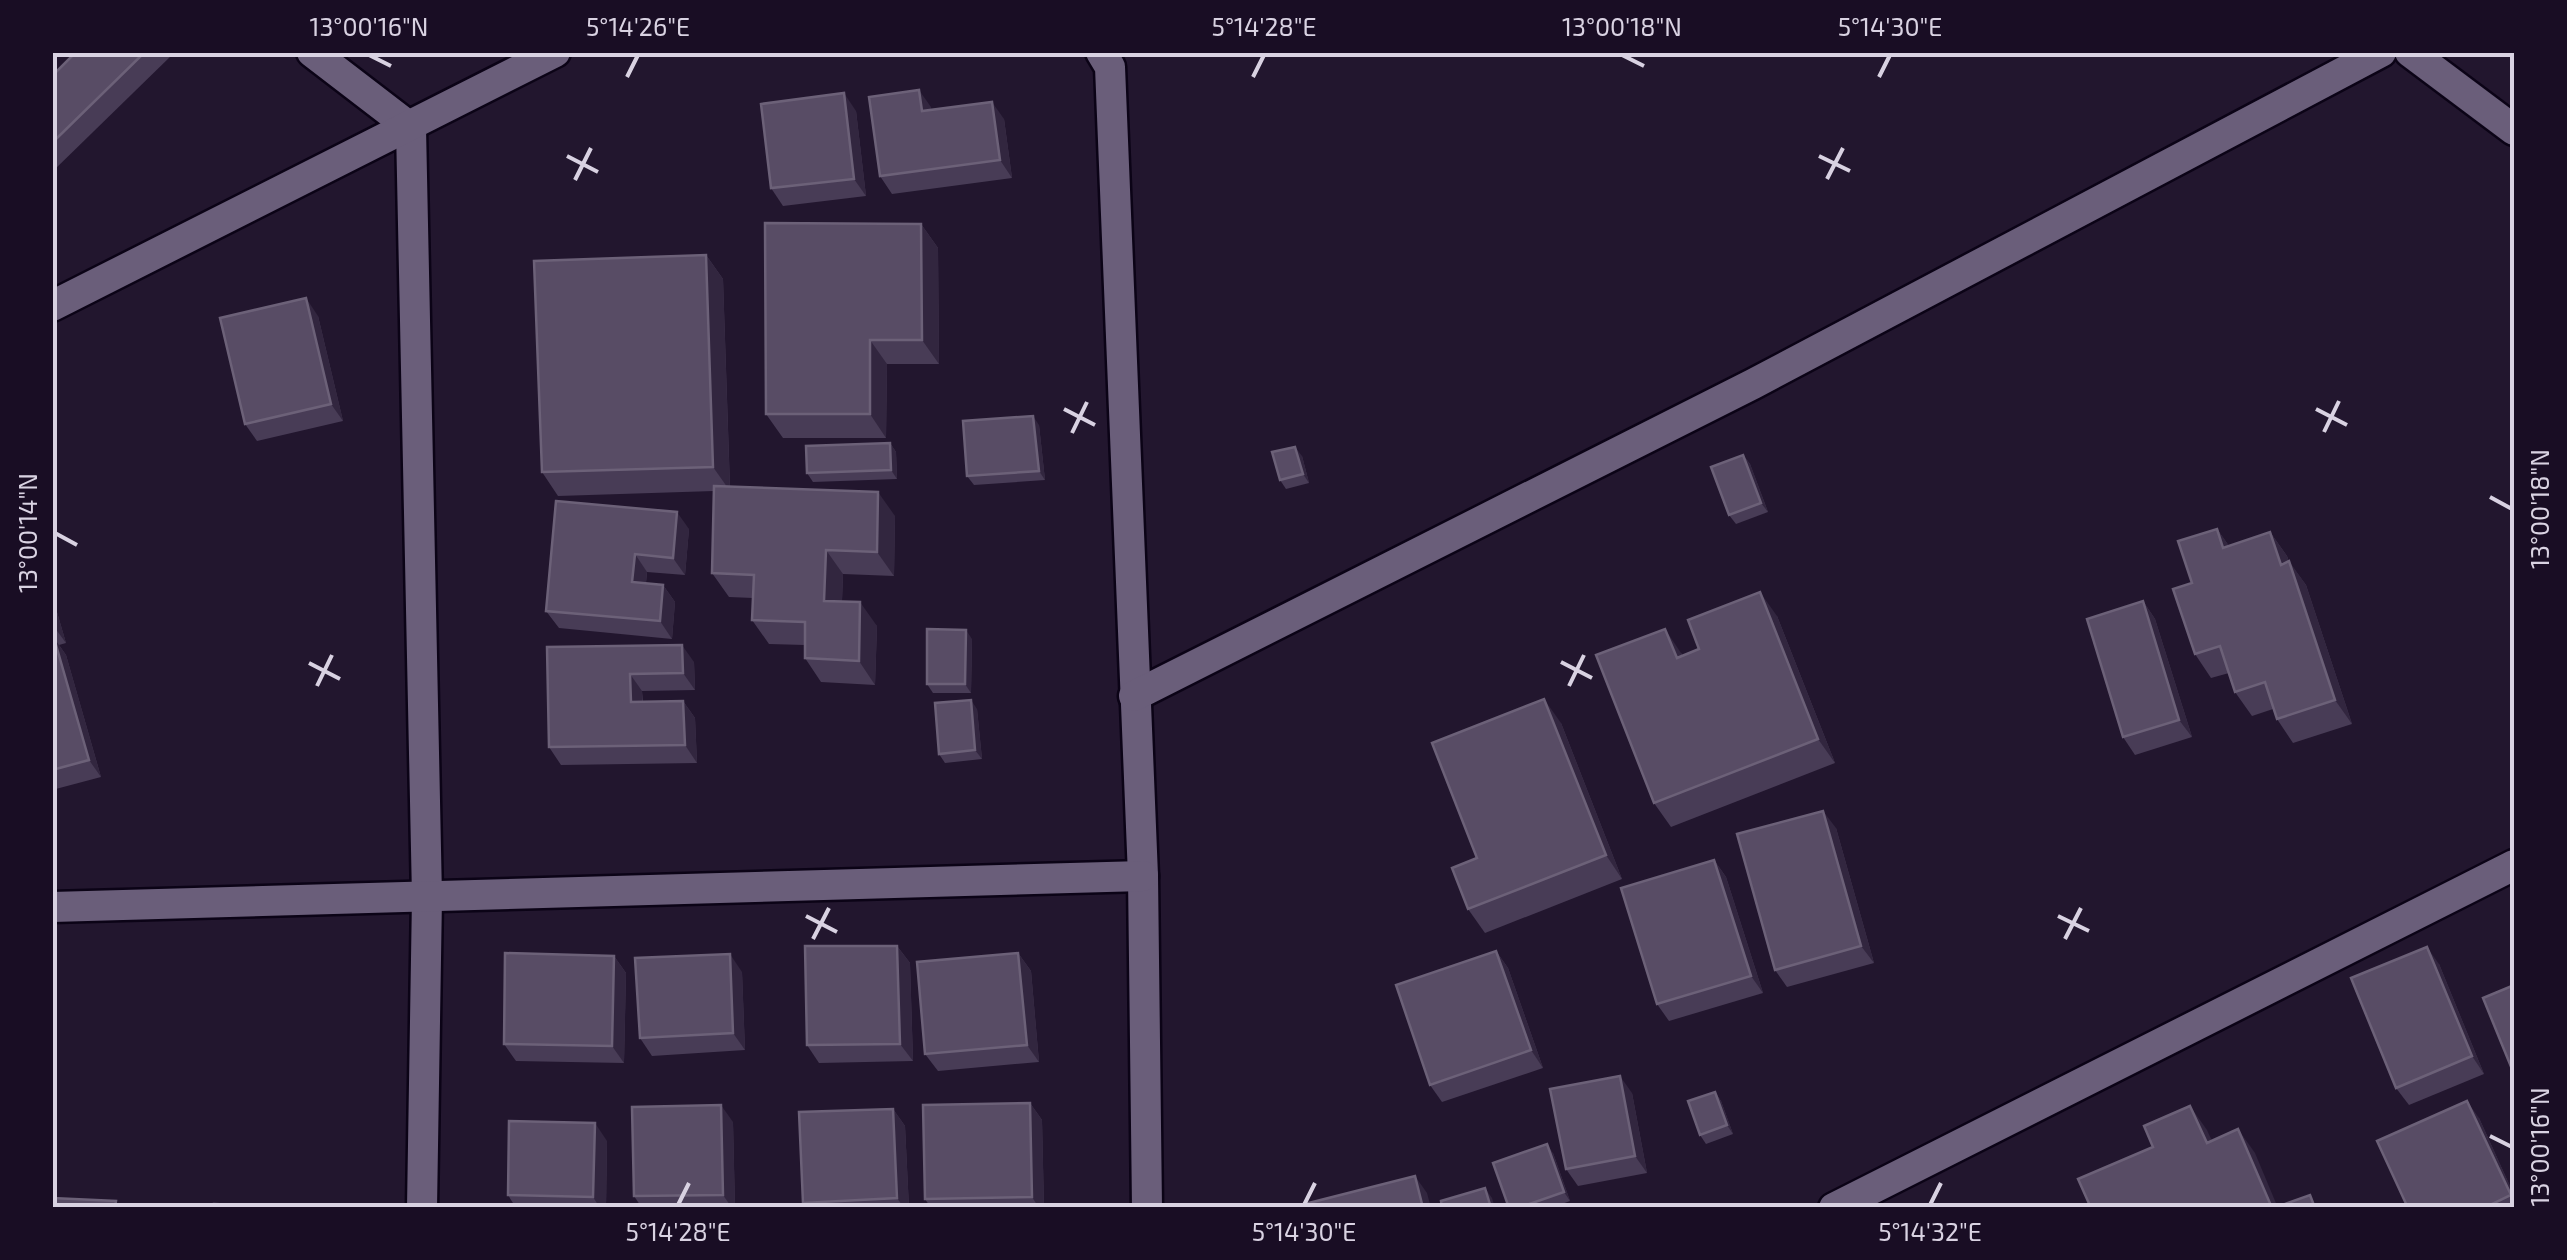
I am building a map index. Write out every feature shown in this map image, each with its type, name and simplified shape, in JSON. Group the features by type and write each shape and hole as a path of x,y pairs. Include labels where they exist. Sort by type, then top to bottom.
{"street":[{"path":"312,52 411,128"},
{"path":"52,306 555,52"},
{"path":"1101,52 1110,67 1143,876 1148,1208"},
{"path":"1134,696 1753,384 2380,52"},
{"path":"2410,52 2514,130"},
{"path":"411,128 427,897 422,1208"},
{"path":"1834,1208 2514,865"},
{"path":"52,907 1143,876"}],"building":[{"path":"76,52 145,52 52,143 52,76"},
{"path":"919,90 922,111 992,102 1000,160 880,176 869,97"},
{"path":"844,93 854,179 771,188 761,104"},
{"path":"765,223 921,224 922,340 870,340 870,414 766,414"},
{"path":"706,255 713,467 542,472 534,261"},
{"path":"306,298 331,404 245,424 220,318"},
{"path":"1033,416 1039,471 967,476 963,421"},
{"path":"890,443 891,470 807,473 806,446"},
{"path":"1295,447 1303,474 1280,480 1272,452"},
{"path":"1743,455 1761,503 1729,515 1711,467"},
{"path":"714,486 878,492 877,552 826,550 824,601 860,602 859,661 805,658 805,622 752,620 754,575 712,573"},
{"path":"556,501 677,512 673,558 635,554 632,582 663,585 660,621 546,611"},
{"path":"2217,529 2223,548 2270,532 2281,565 2289,561 2335,700 2277,719 2265,682 2235,692 2220,646 2195,654 2173,589 2192,583 2178,541"},
{"path":"1760,592 1818,739 1654,803 1596,655 1665,629 1677,658 1699,649 1688,620"},
{"path":"2143,601 2179,720 2123,737 2087,619"},
{"path":"927,629 966,630 965,684 927,684"},
{"path":"52,638 89,760 52,770"},
{"path":"682,645 683,673 630,674 631,702 683,701 685,745 549,747 547,647"},
{"path":"1544,699 1606,855 1468,909 1452,868 1477,858 1432,743"},
{"path":"971,700 975,750 939,754 935,703"},
{"path":"1823,811 1861,946 1775,970 1737,834"},
{"path":"1714,860 1751,976 1657,1004 1621,888"},
{"path":"805,946 897,946 900,1044 807,1045"},
{"path":"2427,947 2472,1056 2396,1088 2351,978"},
{"path":"1496,951 1531,1050 1430,1085 1396,985"},
{"path":"505,953 614,956 612,1046 504,1044"},
{"path":"1018,953 1027,1045 925,1054 917,962"},
{"path":"730,954 733,1033 640,1038 635,958"},
{"path":"2512,986 2514,991 2514,1074 2483,998"},
{"path":"1620,1076 1635,1156 1566,1169 1550,1089"},
{"path":"1715,1092 1727,1125 1700,1135 1688,1101"},
{"path":"2467,1101 2511,1195 2484,1208 2408,1208 2377,1141"},
{"path":"1030,1103 1032,1197 925,1199 923,1105"},
{"path":"721,1105 723,1195 634,1196 632,1107"},
{"path":"2190,1106 2207,1143 2238,1129 2272,1208 2091,1208 2078,1179 2153,1147 2144,1126"},
{"path":"893,1109 897,1198 803,1203 799,1112"},
{"path":"509,1121 595,1123 593,1197 508,1195"},
{"path":"1547,1144 1564,1192 1509,1208 1493,1163"},
{"path":"1415,1176 1423,1208 1301,1205"},
{"path":"1485,1188 1491,1208 1442,1208 1441,1201"},
{"path":"2310,1195 2315,1208 2286,1208 2285,1204"},
{"path":"52,1198 116,1201 115,1208 52,1208"},
{"path":"214,1204 290,1207 214,1208"}]}
